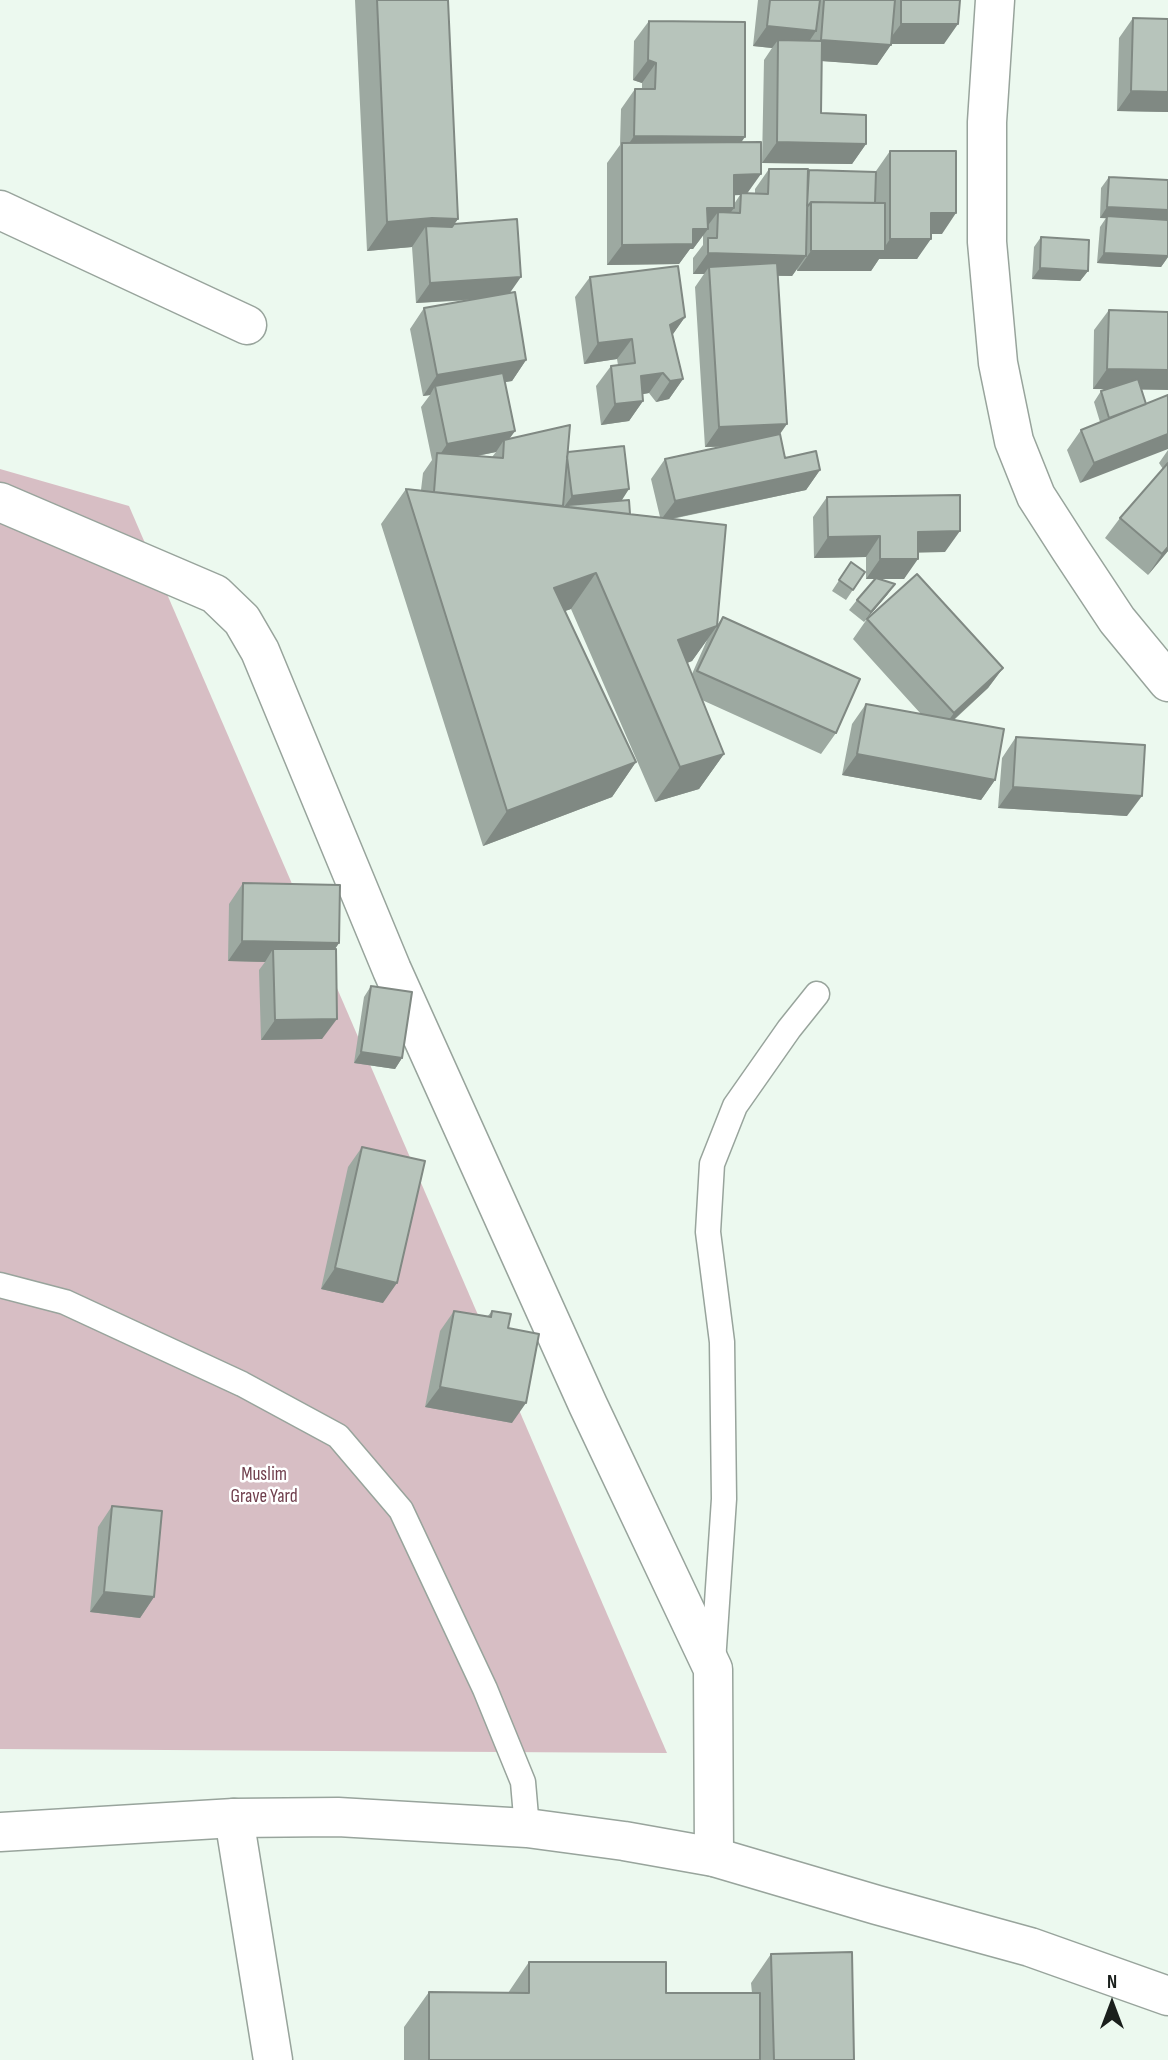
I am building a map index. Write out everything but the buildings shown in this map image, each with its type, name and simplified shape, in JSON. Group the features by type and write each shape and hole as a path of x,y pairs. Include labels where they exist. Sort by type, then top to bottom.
{"street":[{"path":"995,0 987,122 987,242 998,363 1014,441 1036,496 1117,620 1168,682"},
{"path":"0,210 247,325"},
{"path":"0,502 215,594 242,620 260,651 392,970 588,1405 713,1669 713,1857"},
{"path":"0,1832 234,1818 338,1817 527,1828 624,1840 713,1857 1030,1947 1168,1996"},
{"path":"234,1818 273,2060"}],"lane":[{"path":"713,1669 724,1499 722,1342 708,1232 712,1164 735,1106 817,993"},
{"path":"0,1285 65,1302 242,1384 338,1436 401,1510 407,1522 485,1689 523,1782 527,1828"}],"green space":[{"name":"Muslim Grave Yard","path":"0,469 129,506 667,1753 0,1749"}]}
